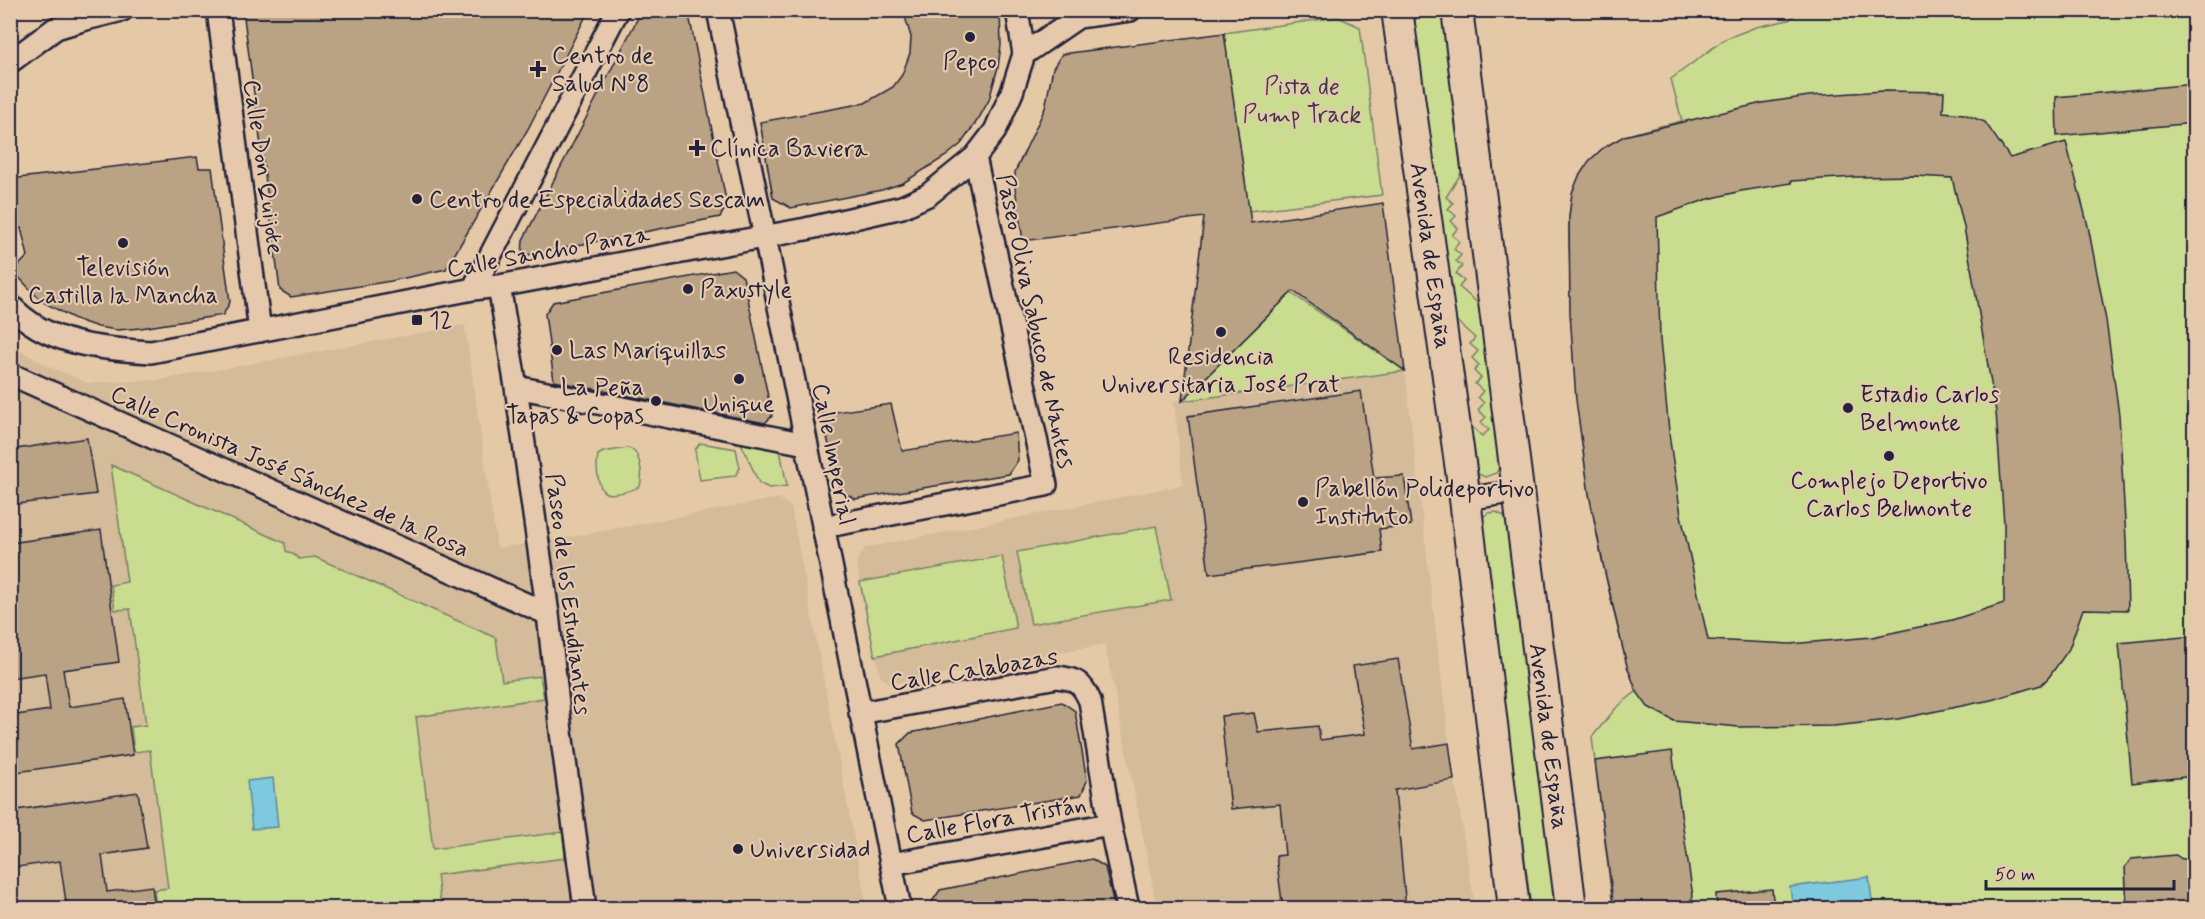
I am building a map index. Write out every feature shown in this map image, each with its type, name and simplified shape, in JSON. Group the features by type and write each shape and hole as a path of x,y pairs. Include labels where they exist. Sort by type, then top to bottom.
{"main road":[{"name":"Avenida de España","path":"1397,10 1465,499 1514,909"},
{"name":"Avenida de España","path":"1457,10 1571,909"}],"street":[{"path":"10,62 56,28 122,10"},
{"name":"Calle Don Quijote","path":"218,10 260,331"},
{"path":"473,289 618,10"},
{"name":"Calle Imperial","path":"718,10 900,909"},
{"path":"1017,10 1024,54"},
{"path":"1024,54 1069,14 1130,10"},
{"name":"Calle Sancho Panza","path":"10,305 19,315 55,336 98,348 151,352 473,289 765,237 902,207 928,195 975,157 995,131 1012,92 1024,54"},
{"name":"Paseo Oliva Sabuco de Nantes","path":"823,527 1046,486 975,157"},
{"name":"Paseo de los Estudiantes","path":"499,286 516,387 548,614 585,909"},
{"name":"Calle Cronista José Sánchez de la Rosa","path":"10,374 548,614"},
{"path":"516,387 806,444"},
{"path":"1465,499 1518,491"},
{"name":"Calle Calabazas","path":"860,713 1057,677 1070,678 1083,687 1090,701 1110,824 1128,909"},
{"name":"Calle Flora Tristán","path":"891,864 1110,824"}],"shaded area":[{"path":"465,325 497,548 587,534 779,498 791,507 867,908 11,908 10,345 50,367 88,383 160,380"},
{"path":"1405,371 1449,743 1475,908 1157,908 1105,644 890,684 880,676 856,562 865,548 1183,485 1174,401"}],"green space":[{"path":"1434,10 1440,14 1444,22 1464,169 1446,197 1453,203 1448,209 1456,216 1451,221 1458,228 1452,235 1459,241 1454,249 1461,255 1456,261 1462,266 1456,274 1464,281 1459,287 1481,306 1500,466 1496,473 1485,477 1476,473 1467,422 1482,436 1489,430 1481,422 1486,417 1478,410 1484,403 1478,397 1483,391 1475,384 1481,378 1474,371 1479,365 1472,358 1478,351 1470,344 1475,338 1452,317 1415,26 1418,15"},
{"name":"Complejo Deportivo Carlos Belmonte","path":"1799,11 2194,11 2194,908 1613,908 1592,737 1616,708 1637,691 1621,642 1600,552 1580,432 1571,311 1570,206 1577,181 1583,170 1603,149 1614,141 1640,131 1682,121 1671,79 1725,39 1756,27 1789,20"},
{"name":"Pista de Pump Track","path":"1338,17 1360,27 1382,195 1249,211 1224,33"},
{"path":"1291,293 1405,371 1182,401"},
{"path":"700,443 736,449 740,468 735,476 700,480 695,450"},
{"path":"741,443 780,450 787,486 769,488 759,483"},
{"path":"628,448 638,458 641,470 640,486 624,492 606,493 599,482 598,455"},
{"path":"111,465 285,543 286,551 299,559 315,557 496,638 502,681 540,676 544,698 416,717 433,849 563,832 565,858 437,875 441,908 156,908 154,890 168,888 150,750 134,752 131,727 146,725 130,609 115,610 111,585 127,582"},
{"path":"1496,512 1504,516 1508,522 1559,908 1531,908 1481,519 1488,513"},
{"path":"1156,526 1171,600 1031,624 1017,552"},
{"path":"1002,556 1016,628 875,656 860,582"}],"water":[{"path":"273,778 278,827 252,829 247,781"},
{"path":"1869,877 1873,908 1793,908 1790,887"}],"building":[{"path":"243,10 589,10 528,129 446,269 391,281 291,297 280,290"},
{"path":"642,10 688,10 727,205 720,217 522,256 523,240"},
{"path":"903,10 1000,10 1001,45 998,67 989,100 979,118 961,144 903,183 882,190 791,208 773,198 760,122 865,103 893,87 902,75 910,53 911,37"},
{"path":"1224,33 1251,223 1383,203 1405,371 1293,291 1182,401 1204,217 1023,241 1015,172 1045,108 1053,68 1062,54"},
{"path":"2194,84 2194,123 2057,136 2056,97"},
{"path":"1883,91 1944,92 1943,112 1964,114 1985,122 2010,158 2066,142 2088,226 2106,320 2119,415 2128,610 2083,609 2069,649 2041,685 1991,700 1898,719 1834,726 1739,727 1674,721 1648,707 1637,692 1627,666 1589,494 1576,400 1570,313 1569,217 1572,193 1589,161 1603,148 1624,136 1762,103 1809,96","holes":["1856,177 1952,178 1964,227 1996,412 2004,524 2004,603 1952,620 1872,637 1790,644 1708,640 1681,515 1670,441 1660,340 1657,217 1705,200 1741,191 1791,183 1791,181"]},
{"name":"Televisión Castilla la Mancha","path":"197,157 199,168 212,168 230,302 223,315 141,328 117,330 98,327 77,320 41,301 13,271 28,256 21,228 10,230 10,179"},
{"path":"733,269 743,277 747,294 772,416 765,423 554,381 545,314 553,302"},
{"name":"Pabellón Polideportivo Instituto","path":"1361,391 1374,478 1404,476 1411,525 1379,529 1382,552 1209,574 1188,416"},
{"path":"891,404 902,451 1016,433 1018,460 1009,474 855,499 841,491 821,414"},
{"path":"87,438 96,494 10,505 10,450"},
{"path":"101,530 119,662 63,670 69,707 125,699 133,755 10,773 10,716 50,710 45,673 10,678 10,543"},
{"path":"2194,636 2194,776 2132,783 2119,643"},
{"path":"1398,659 1413,749 1449,743 1454,780 1395,790 1406,909 1283,909 1276,856 1285,855 1280,804 1231,809 1221,716 1254,713 1258,732 1318,726 1320,740 1365,734 1353,666"},
{"path":"1062,702 1075,711 1087,781 1081,795 925,820 912,813 899,744 910,733"},
{"path":"1672,751 1693,897 1684,909 1614,909 1595,761"},
{"path":"138,792 147,848 102,855 107,892 152,886 155,909 67,909 60,861 10,868 10,811"},
{"path":"2176,855 2182,859 2194,858 2194,909 2127,909 2125,867 2131,859"},
{"path":"1092,859 1105,867 1115,909 927,909 940,890"},
{"path":"1772,889 1774,909 1717,909 1716,894"}],"place":[{"name":"Pepco","path":"970,37"},
{"name":"Centro de Salud Nº8","path":"538,69"},
{"name":"Clínica Baviera","path":"697,148"},
{"name":"Centro de Especialidades Sescam","path":"417,199"},
{"name":"Televisión Castilla la Mancha","path":"123,243"},
{"name":"Paxustyle","path":"688,289"},
{"name":"12","path":"417,320"},
{"name":"Residencia Universitaria José Prat","path":"1221,332"},
{"name":"Las Mariquillas","path":"557,350"},
{"name":"Unique","path":"739,379"},
{"name":"La Peña Tapas & Copas","path":"656,401"},
{"name":"Estadio Carlos Belmonte","path":"1848,408"},
{"name":"Complejo Deportivo Carlos Belmonte","path":"1889,456"},
{"name":"Pabellón Polideportivo Instituto","path":"1303,502"},
{"name":"Universidad","path":"738,849"}]}
